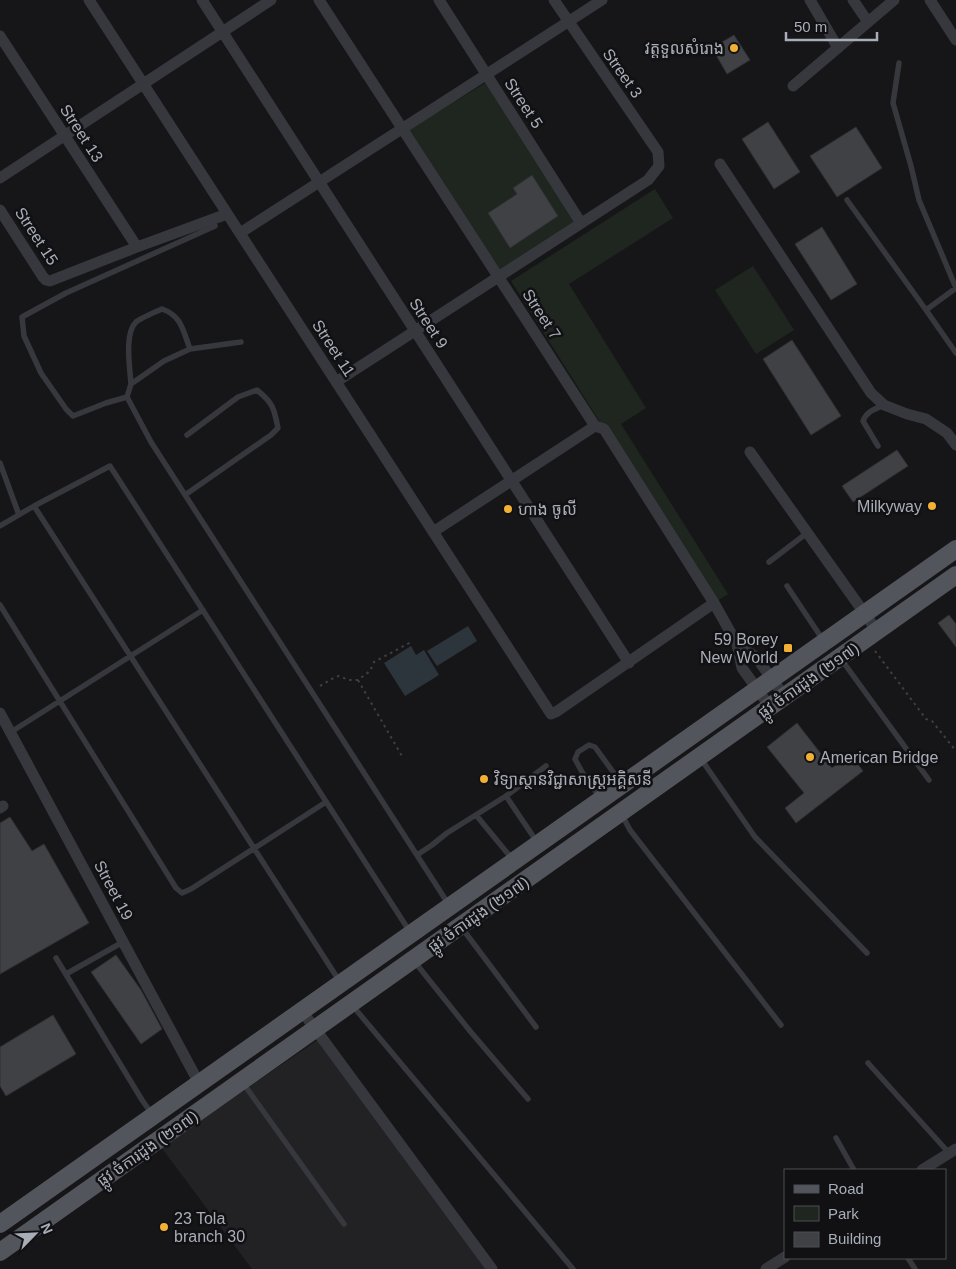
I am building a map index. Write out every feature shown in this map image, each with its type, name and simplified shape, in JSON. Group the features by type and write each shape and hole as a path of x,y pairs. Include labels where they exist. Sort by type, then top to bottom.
{"main road":[{"name":"ផ្លូវ ចំការដូង (២១៧)","path":"0,1224 956,548"},
{"name":"ផ្លូវ ចំការដូង (២១៧)","path":"0,1252 871,635 954,580"}],"street":[{"name":"Street 11","path":"89,0 551,714 629,663"},
{"name":"Street 9","path":"202,0 629,663"},
{"path":"0,178 272,0"},
{"name":"Street 7","path":"319,0 595,426 604,429 714,603 736,644 742,668 770,707"},
{"name":"Street 5","path":"439,0 582,223"},
{"name":"Street 3","path":"554,0 658,152 659,166 648,180 582,223"},
{"path":"240,233 602,0"},
{"path":"810,0 838,48"},
{"path":"854,0 868,22"},
{"path":"792,86 894,0"},
{"path":"930,0 956,40"},
{"name":"Street 13","path":"0,36 137,247"},
{"path":"720,164 871,393 884,405 926,419 947,433 956,445"},
{"name":"Street 15","path":"0,210 46,280 50,281 137,247"},
{"path":"137,247 228,214"},
{"path":"336,382 582,223"},
{"path":"433,532 595,426"},
{"path":"750,452 864,614 871,635"},
{"path":"629,663 714,603"},
{"name":"Street 7","path":"736,644 756,657 785,696"},
{"name":"Street 19","path":"0,713 199,1083"},
{"path":"302,1012 492,1269"},
{"path":"924,1169 952,1151"},
{"path":"766,1269 784,1258"}],"lane":[{"path":"899,62 893,103 919,200 956,288 926,310"},
{"path":"847,200 956,353"},
{"path":"126,397 73,416 41,373 24,336 22,317 66,293 215,226"},
{"path":"126,397 131,384 128,351 131,331 136,322 162,309 171,313 180,322 190,350"},
{"path":"131,384 164,361 190,350 241,342"},
{"path":"185,495 272,435 278,428 275,410 268,399 257,390 238,397 187,435"},
{"path":"126,397 151,442 450,907"},
{"path":"878,446 863,421 865,415 871,410 884,405"},
{"path":"0,463 19,515"},
{"path":"0,526 110,466 411,934"},
{"path":"34,506 342,984"},
{"path":"769,562 807,533"},
{"path":"787,586 825,642"},
{"path":"0,605 176,888 182,893 326,802"},
{"path":"11,732 203,610"},
{"path":"840,658 929,780"},
{"path":"601,800 574,759 578,752 589,745 595,747 622,785"},
{"path":"699,757 755,837 866,953"},
{"path":"417,855 447,833 506,796 546,766"},
{"path":"506,796 538,844"},
{"path":"620,813 630,830 781,1025"},
{"path":"476,815 514,861"},
{"path":"461,926 536,1027"},
{"path":"66,974 123,942"},
{"path":"56,958 153,1115"},
{"path":"413,960 528,1100"},
{"path":"351,1004 573,1269"},
{"path":"868,1063 952,1151"},
{"path":"242,1081 344,1224"},
{"path":"836,1138 853,1169"}],"path":[{"path":"871,635 926,719 932,721 956,751"},
{"path":"311,691 335,677 340,676 350,680 358,680 370,671 374,662 413,641"},
{"path":"358,680 403,758"}],"shaded area":[{"path":"468,626 477,641 437,666 427,651"},
{"path":"411,646 416,655 424,650 439,675 405,696 384,663"},
{"path":"319,1039 486,1269 252,1269 161,1147"}],"green space":[{"path":"487,82 576,222 500,270 409,129"},
{"path":"655,189 673,218 569,284 646,408 621,424 728,594 714,603 511,281"},
{"path":"753,266 794,330 756,354 715,290"}],"building":[{"path":"734,35 750,60 727,74 712,48"},
{"path":"768,122 800,172 774,189 742,139"},
{"path":"856,127 882,168 837,197 810,156"},
{"path":"532,175 558,216 510,248 488,213 517,194 513,188"},
{"path":"822,227 857,284 831,300 795,244"},
{"path":"792,340 841,416 811,435 763,359"},
{"path":"897,450 908,466 853,502 842,486"},
{"path":"949,615 956,624 956,647 938,623"},
{"path":"797,723 832,768 850,754 863,771 796,823 785,808 804,793 767,747"},
{"path":"10,817 32,851 44,844 89,923 0,974 0,823"},
{"path":"116,955 141,990 162,1029 141,1044 91,972"},
{"path":"53,1015 76,1054 6,1096 0,1086 0,1047"}],"place":[{"name":"វត្តទួលសំរោង","path":"734,48"},
{"name":"Milkyway","path":"932,506"},
{"name":"ហាង ចូលី","path":"508,509"},
{"name":"59 Borey New World","path":"788,648"},
{"name":"American Bridge","path":"810,757"},
{"name":"វិទ្យាស្ថានវិជ្ជាសាស្រ្តអគ្គិសនី","path":"484,779"},
{"name":"23 Tola branch 30","path":"164,1227"}]}
